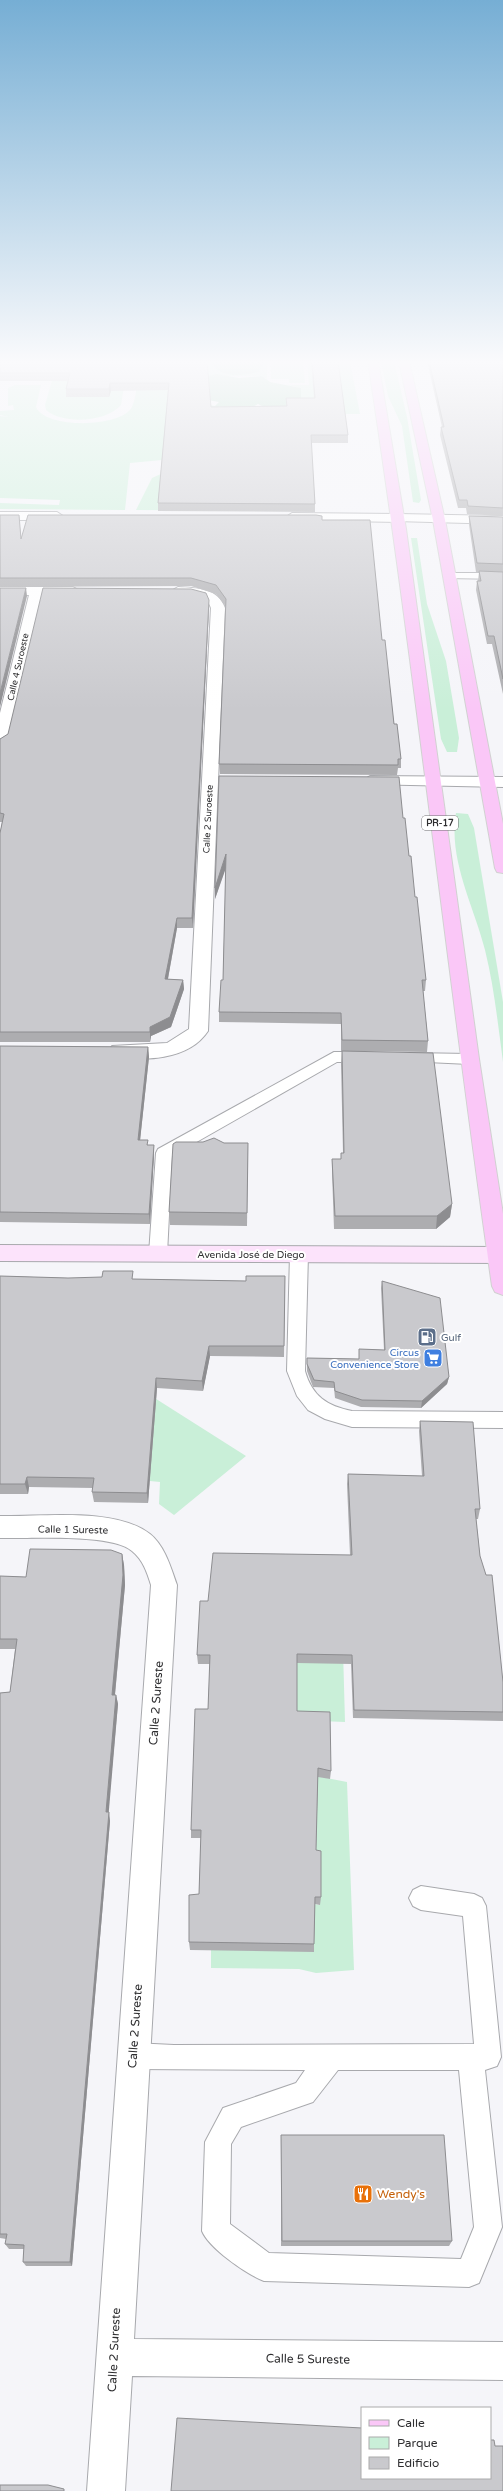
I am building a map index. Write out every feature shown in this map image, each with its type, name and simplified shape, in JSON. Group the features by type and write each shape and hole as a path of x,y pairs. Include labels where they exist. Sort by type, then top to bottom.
{"main road":[{"name":"PR-17","path":"392,477 435,781 469,1059 501,1255 503,1286"},
{"path":"430,477 439,520 503,868"},
{"name":"Avenida José de Diego","path":"0,1253 501,1255"}],"street":[{"path":"0,516 69,516"},
{"path":"280,517 503,520"},
{"path":"0,590 83,591"},
{"name":"Calle 4 Suroeste","path":"0,743 36,591"},
{"name":"Calle 2 Suroeste","path":"99,1050 172,1050 192,1038 198,1031 218,780 218,608 214,599 201,593 168,591"},
{"path":"357,781 503,782"},
{"name":"Calle 1 Sureste","path":"0,1527 112,1529 130,1536 145,1546 158,1562"},
{"name":"Calle 2 Sureste","path":"106,2491 164,1585 158,1562"},
{"name":"Calle 5 Sureste","path":"114,2357 503,2361"}],"lane":[{"path":"449,576 503,576"},
{"path":"158,1254 164,1153 334,1057 469,1059"},
{"path":"299,1254 296,1371 300,1386 312,1404 328,1413 352,1420 503,1420"},
{"path":"133,2056 174,2058 488,2057 474,1906 421,1898"},
{"path":"332,2058 304,2093 232,2117 218,2142 216,2231 264,2267 469,2273 488,2227 471,2057"}],"green space":[{"path":"0,477 128,477 125,510 0,509 0,503 59,505 60,500 0,498"},
{"path":"180,477 313,511 136,510 152,478"},
{"path":"409,477 417,477 421,500 419,503 413,502"},
{"path":"411,538 417,538 427,604 446,661 459,738 457,752 447,752 441,739"},
{"path":"456,813 468,814 474,828 503,1002 503,1062 496,1006 485,950 463,883 459,865 454,831"},
{"path":"142,1390 246,1456 174,1515 159,1504 160,1482 150,1481"},
{"path":"341,1577 345,1722 295,1720 297,1663 313,1663"},
{"path":"311,1775 347,1782 354,1970 316,1973 299,1969 211,1968 211,1950 314,1904 319,1905 310,1858"}],"building":[{"path":"160,477 313,477 315,504 158,503"},
{"path":"453,477 503,477 503,508 468,506 467,500 459,500"},
{"path":"0,515 19,515 21,539 28,515 316,515 322,516 322,520 370,520 382,640 385,640 394,724 397,724 401,759 398,759 398,765 219,764 226,599 216,585 191,578 0,578"},
{"path":"469,516 503,517 503,564 477,563"},
{"path":"479,571 503,572 503,679 494,636 488,636 477,581 481,581"},
{"path":"0,588 26,588 0,693"},
{"path":"43,588 191,589 206,593 209,600 192,918 177,918 165,979 183,980 170,1017 150,1027 150,1032 0,1032 0,833 4,814 0,813 0,739 8,734"},
{"path":"219,776 399,777 403,818 405,818 409,856 411,856 415,897 417,897 426,980 422,980 428,1041 342,1040 341,1013 219,1012 221,980 223,980 226,854 215,888"},
{"path":"0,1046 148,1047 138,1140 148,1140 147,1145 154,1145 149,1214 0,1212"},
{"path":"342,1051 433,1053 452,1204 437,1216 335,1216 332,1159 341,1159 341,1153 344,1153"},
{"path":"214,1138 224,1143 248,1143 247,1213 169,1212 173,1144 176,1142 203,1142"},
{"path":"103,1271 133,1271 132,1279 246,1281 246,1276 285,1276 284,1346 209,1346 202,1381 156,1378 147,1493 92,1492 94,1478 27,1477 25,1484 0,1484 0,1276 68,1278 102,1277"},
{"path":"382,1281 440,1298 449,1377 422,1401 362,1400 335,1391 334,1382 314,1380 307,1364 307,1358 359,1359 359,1349 385,1350"},
{"path":"420,1421 473,1422 480,1509 475,1509 480,1556 486,1575 492,1575 503,1682 503,1712 354,1710 352,1655 297,1654 297,1711 330,1712 331,1771 318,1768 316,1850 321,1851 321,1897 315,1897 314,1944 189,1942 189,1895 199,1894 201,1830 191,1830 195,1709 208,1709 210,1655 197,1655 200,1601 208,1601 213,1553 352,1555 348,1474 424,1476"},
{"path":"30,1549 111,1550 122,1554 123,1575 112,1695 116,1695 106,1812 109,1812 70,2262 23,2262 24,2245 5,2244 7,2234 0,2234 0,1693 10,1692 17,1639 0,1639 0,1576 26,1577"},
{"name":"Wendy's","path":"281,2135 444,2135 452,2241 282,2241"},
{"path":"177,2418 361,2428 361,2479 491,2479 491,2440 494,2440 495,2446 503,2446 503,2491 171,2491"},
{"path":"0,2485 48,2485 64,2489 64,2491 0,2491"}],"place":[{"name":"Gulf","path":"427,1337"},
{"name":"Circus Convenience Store","path":"433,1358"},
{"name":"Wendy's","path":"363,2194"}]}
